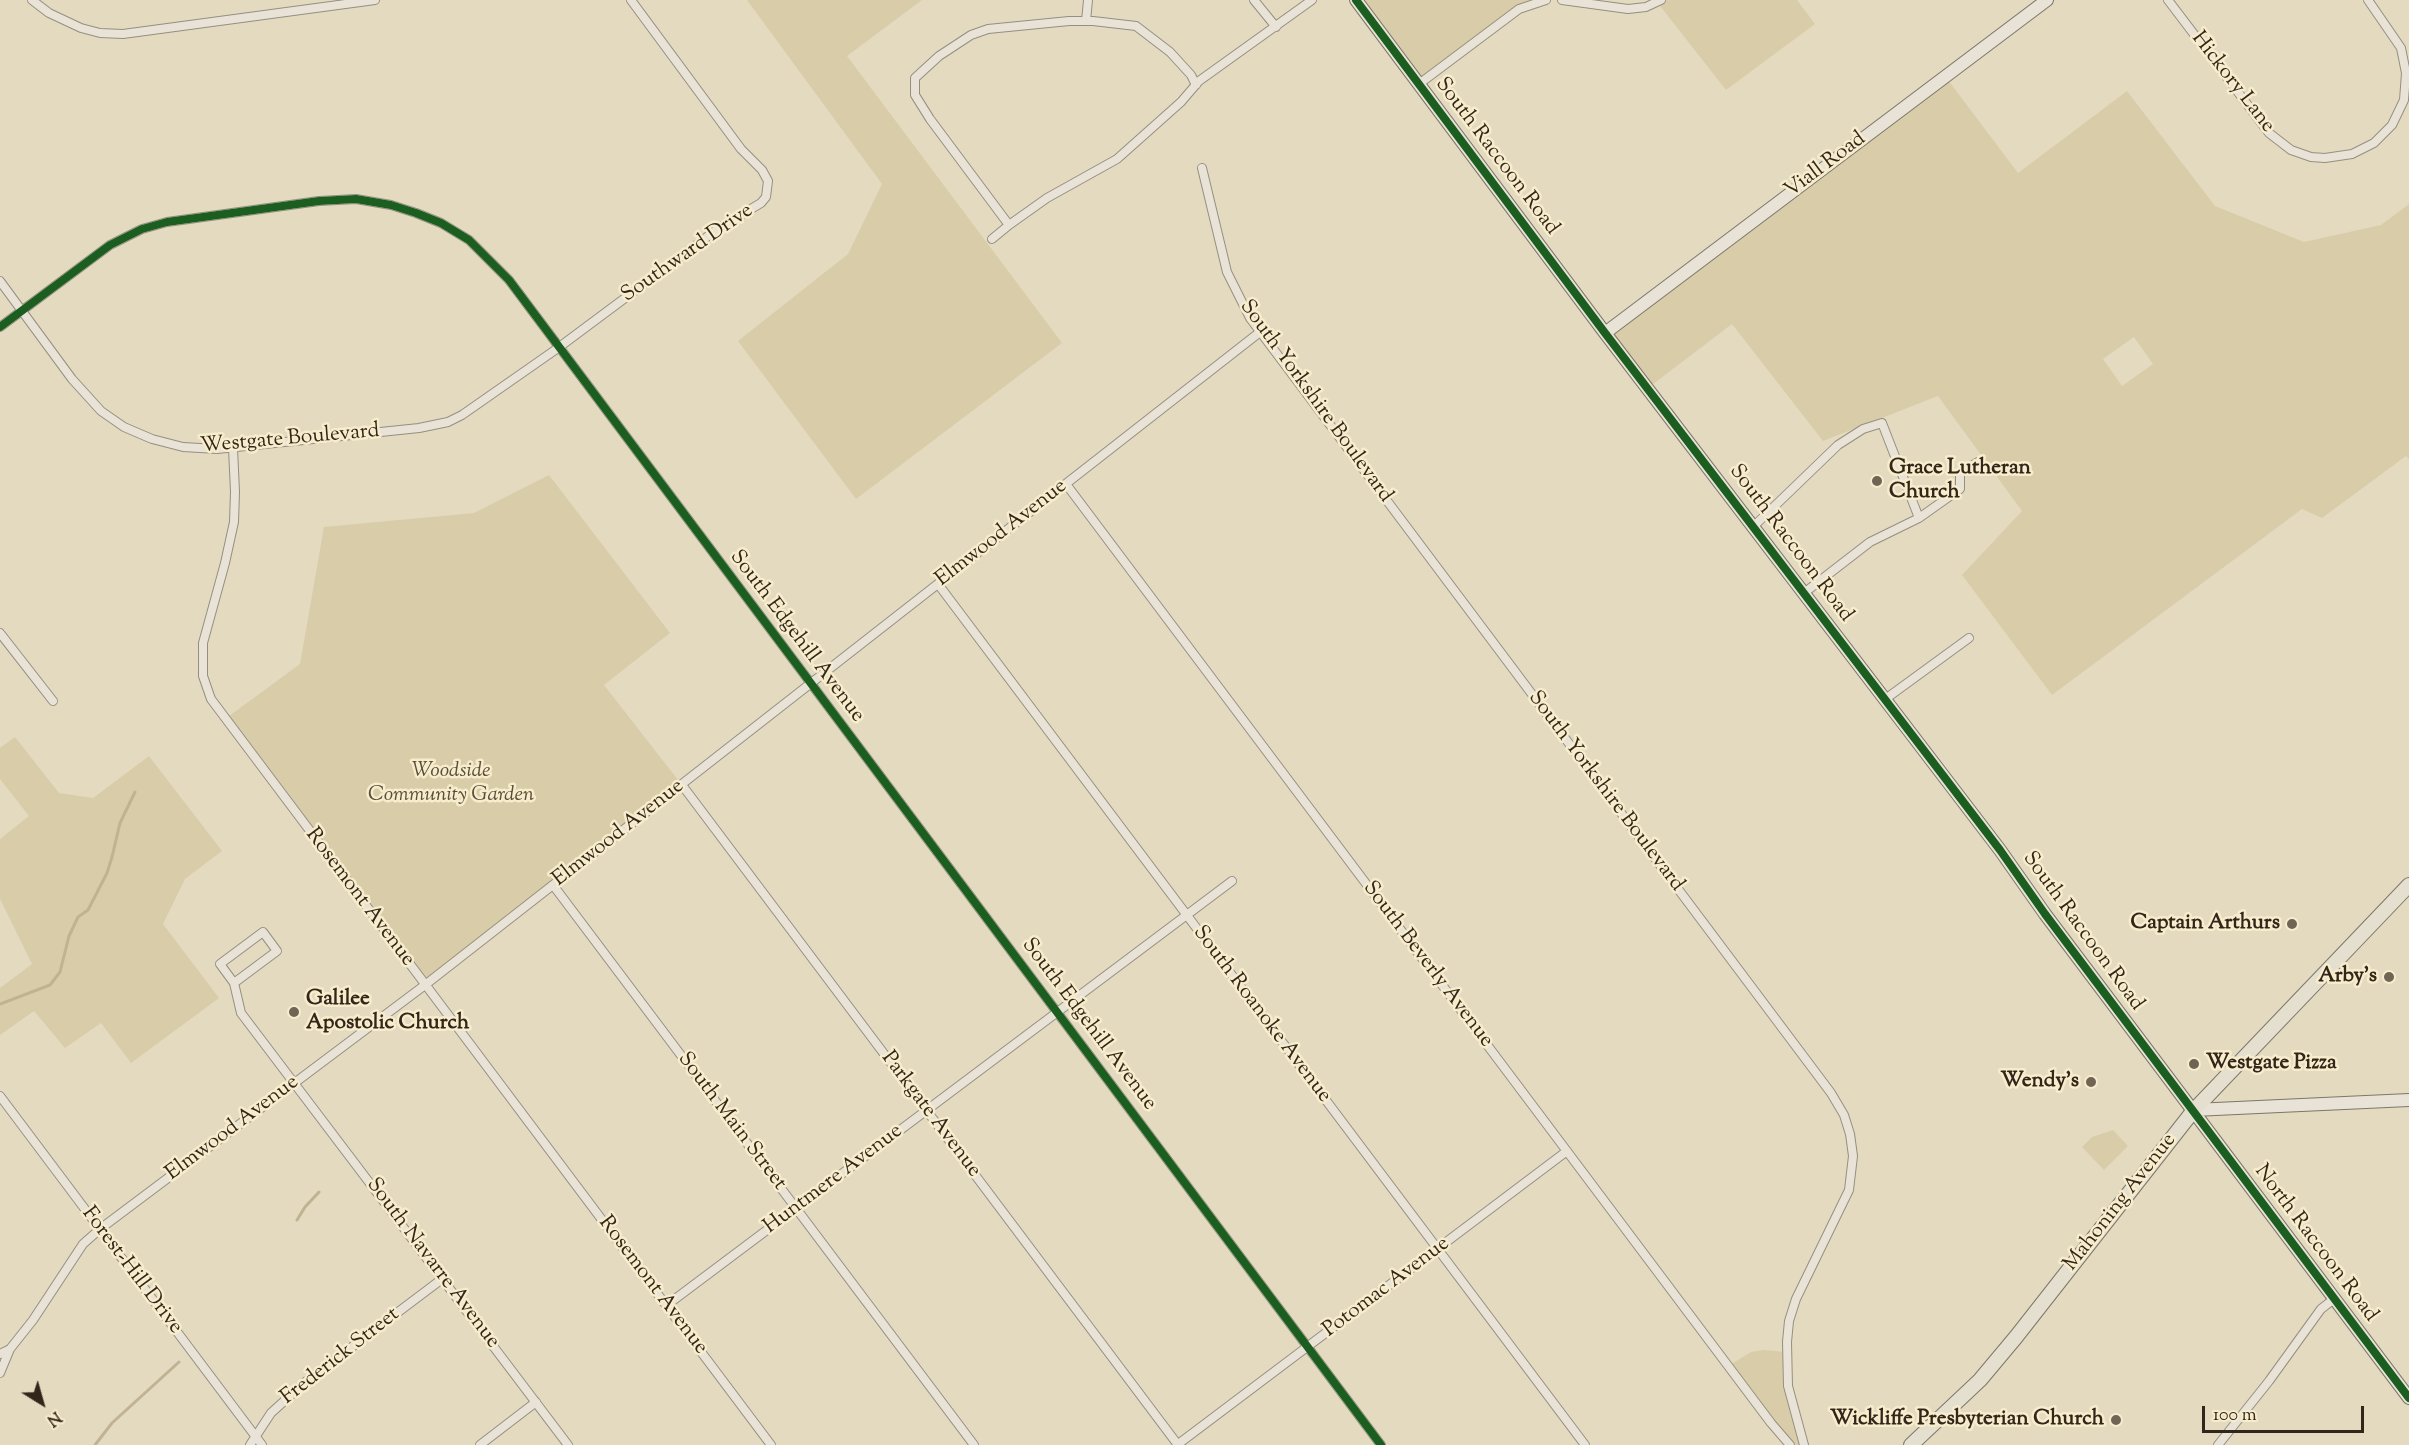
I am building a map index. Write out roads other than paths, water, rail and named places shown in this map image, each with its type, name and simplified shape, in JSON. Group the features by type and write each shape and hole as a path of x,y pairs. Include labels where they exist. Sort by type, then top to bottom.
{"main road":[{"name":"Mahoning Avenue","path":"1911,1445 1950,1410 1995,1363 2194,1110 2409,885"}],"street":[{"path":"32,0 49,14 70,24 100,33 116,34 197,26 312,5 375,0"},
{"name":"Southward Drive","path":"558,348 719,228 760,203 768,190 767,178 762,170 741,149 631,0"},
{"path":"1086,21 1088,0"},
{"path":"1254,0 1276,27"},
{"path":"992,238 1047,198 1117,159 1173,111 1196,85 1312,0"},
{"name":"South Raccoon Road","path":"1356,0 1605,333 1996,844 2045,914 2194,1110"},
{"path":"1419,84 1519,9 1546,0"},
{"path":"1562,0 1628,9 1646,7 1661,0"},
{"name":"Viall Road","path":"1605,333 2047,0"},
{"name":"Hickory Lane","path":"2168,0 2261,124 2276,140 2298,153 2325,158 2352,154 2374,143 2399,113 2406,87 2404,59 2396,39 2368,0"},
{"path":"1009,225 930,119 915,95 915,78 939,56 971,35 988,29 1086,21 1136,26 1170,52 1191,75 1196,85"},
{"name":"South Yorkshire Boulevard","path":"1202,168 1227,272 1242,305 1260,332 1831,1093 1844,1115 1853,1156 1849,1190 1796,1299 1789,1321 1788,1386 1804,1445"},
{"name":"South Edgehill Avenue","path":"0,327 100,251 142,229 167,222 319,201 356,199 391,205 416,213 441,223 469,240 500,269 1381,1445"},
{"name":"Westgate Boulevard","path":"0,281 86,396 108,417 136,433 168,444 192,448 233,448 444,424 462,415 558,348"},
{"name":"Elmwood Avenue","path":"0,1354 10,1349 33,1320 83,1244 100,1230 425,985 1260,332"},
{"path":"1754,526 1838,445 1863,429 1882,423 1919,518"},
{"name":"Rosemont Avenue","path":"233,448 236,492 234,522 203,643 203,676 208,692 218,709 771,1445"},
{"path":"1804,593 1870,542 1919,518 1960,489 1960,473 1978,462"},
{"name":"South Beverly Avenue","path":"1066,484 1771,1423 1790,1445"},
{"name":"South Roanoke Avenue","path":"938,584 1585,1445"},
{"path":"0,633 53,701"},
{"path":"1884,700 1969,638"},
{"name":"Parkgate Avenue","path":"682,785 1177,1445"},
{"name":"Huntmere Avenue","path":"667,1305 1232,881"},
{"name":"South Main Street","path":"553,885 974,1445"},
{"name":"South Navarre Avenue","path":"234,983 277,951 262,932 220,964 234,983 241,1013 568,1445"},
{"name":"Forest-Hill Drive","path":"0,1096 262,1445"},
{"path":"2194,1110 2409,1100"},
{"name":"North Raccoon Road","path":"2194,1110 2218,1146 2409,1398"},
{"name":"Potomac Avenue","path":"1177,1445 1567,1151"},
{"name":"Frederick Street","path":"250,1445 271,1413 304,1383 442,1279"},
{"path":"2218,1445 2262,1390 2321,1309 2334,1299"},
{"path":"0,1373 10,1349"},
{"path":"480,1445 536,1402"}],"waterway":[{"path":"0,1004 50,985 60,972 69,936 78,917 88,910 107,873 120,823 135,792"},
{"path":"297,1220 319,1192"},
{"path":"95,1445 112,1423 179,1362"}],"place":[{"name":"Grace Lutheran Church","path":"1877,481"},
{"name":"Captain Arthurs","path":"2292,924"},
{"name":"Arby's","path":"2389,977"},
{"name":"Galilee Apostolic Church","path":"294,1012"},
{"name":"Westgate Pizza","path":"2194,1064"},
{"name":"Wendy's","path":"2091,1082"},
{"name":"Wickliffe Presbyterian Church","path":"2116,1420"}],"park label":[{"name":"Woodside Community Garden","path":"451,784"}]}
